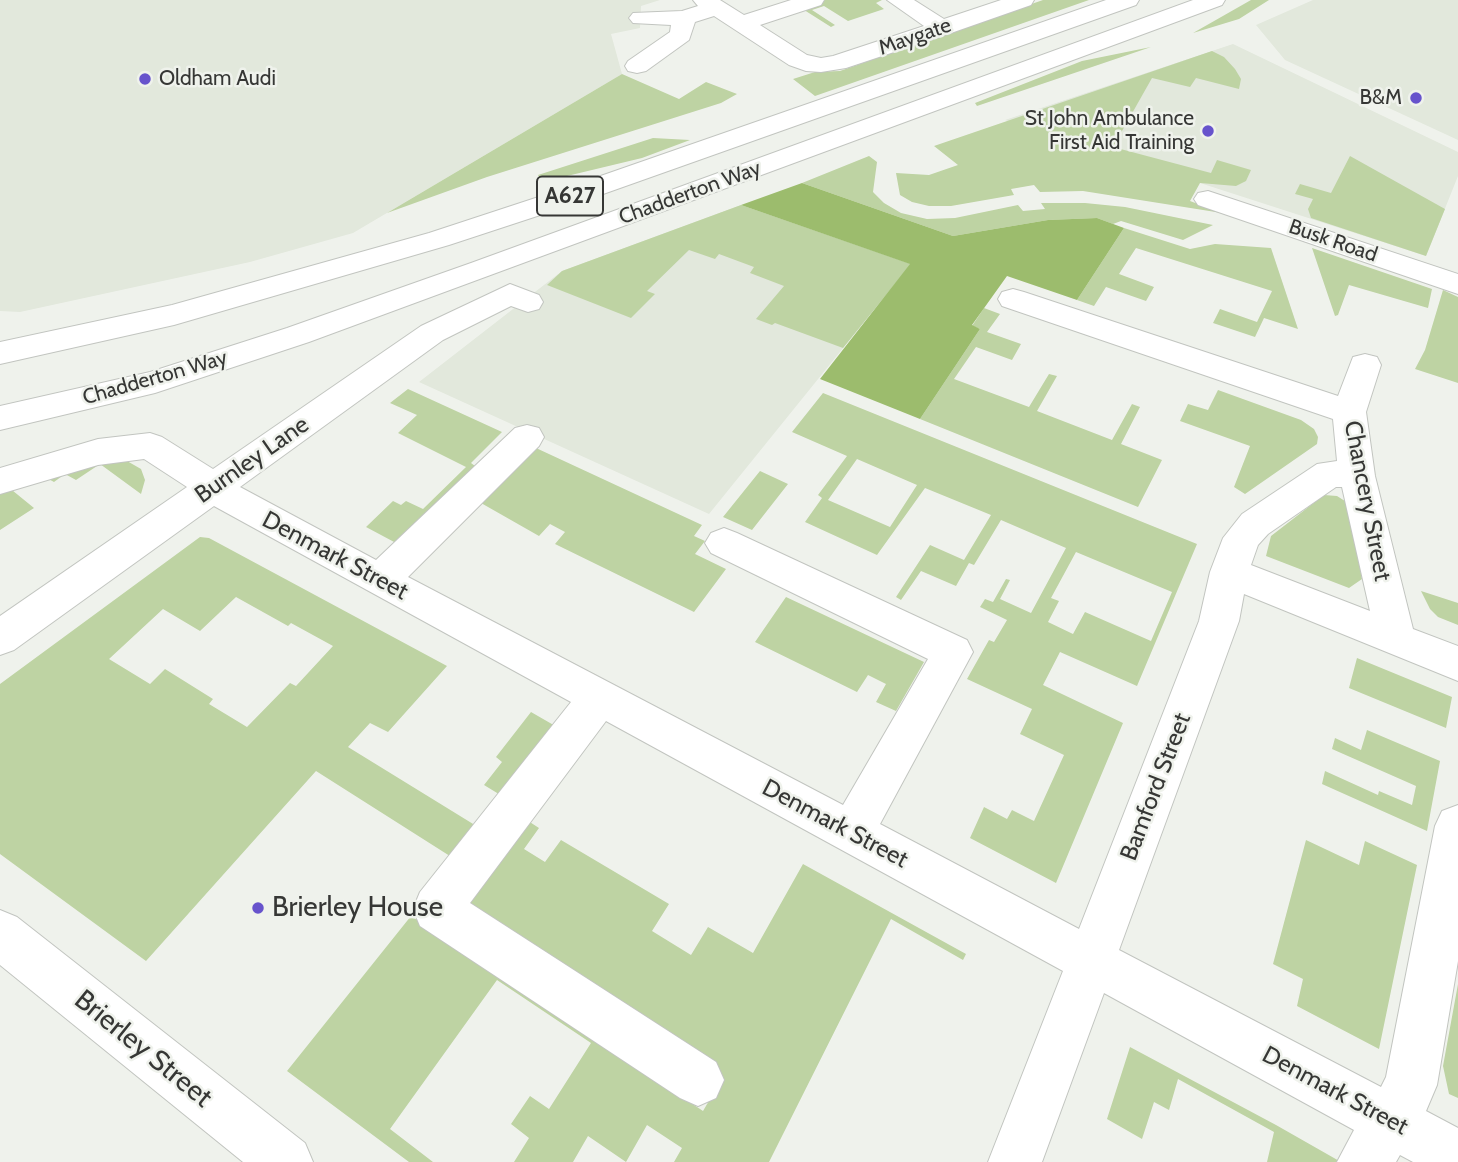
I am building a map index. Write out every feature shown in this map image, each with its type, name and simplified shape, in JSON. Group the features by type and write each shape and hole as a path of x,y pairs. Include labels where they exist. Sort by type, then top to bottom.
{"main road":[{"path":"641,18 684,18 710,4 741,24 813,0"},
{"path":"898,0 943,28"},
{"name":"Maygate","path":"741,24 806,64 837,63 1023,0"},
{"name":"Chadderton Way","path":"0,353 174,315 439,239 579,193 1128,0"},
{"name":"Chadderton Way","path":"0,418 155,382 298,335 482,270 1214,0"},
{"path":"636,66 681,35 684,18"},
{"name":"Busk Road","path":"1208,199 1267,207 1458,284"},
{"name":"Burnley Lane","path":"0,638 432,333 519,298"},
{"path":"1013,299 1349,412"},
{"name":"Chancery Street","path":"1365,365 1349,412 1357,476 1396,639"},
{"path":"380,580 527,437"},
{"name":"Denmark Street","path":"0,481 98,452 150,446 213,488 380,580 1090,961 1377,1142 1458,1157"},
{"name":"Bamford Street","path":"1014,1162 1219,621 1229,572 1242,538 1255,524 1331,473 1357,476"},
{"path":"724,543 953,652 851,833"},
{"path":"1229,572 1458,664"},
{"path":"600,697 437,909 698,1080"},
{"path":"1377,1142 1410,1085 1458,826"},
{"name":"Brierley Street","path":"0,934 286,1162"}],"shaded area":[{"path":"0,0 660,0 641,6 640,28 611,34 622,74 353,233 250,262 20,312 0,311"},
{"name":"B&M","path":"1313,0 1458,0 1458,140 1285,60 1256,25"},
{"path":"1233,44 1458,152 1458,176 1426,256 1005,120"},
{"path":"741,205 911,264 709,514 419,382 562,271"}],"green space":[{"path":"825,0 882,0 876,3 884,9 848,21 824,6 812,10 835,25 831,27 801,8"},
{"path":"1043,0 1089,0 815,96 793,79 815,72 840,71"},
{"path":"1251,0 1269,0 1239,19 1193,33"},
{"path":"1151,47 977,106 975,103 1082,61"},
{"path":"1212,51 1224,57 1235,69 1241,79 1239,89 1196,78 1190,87 1152,78 1113,147 1211,173 1217,160 1251,170 1246,181 1236,186 1200,183 1190,201 1222,213 1083,191 1040,192 1034,185 1011,189 1014,195 951,206 929,206 912,202 900,195 896,173 929,175 958,165 934,146"},
{"path":"622,74 679,99 706,82 737,94 721,103 487,177 387,213"},
{"path":"653,138 690,140 642,158 542,182 538,175"},
{"path":"869,156 877,162 873,192 884,203 901,213 927,219 955,218 1018,205 1023,211 1045,209 1041,203 1085,203 1125,207 1213,225 1183,240 1121,221 1113,224 1097,218 1048,220 953,236 802,183"},
{"path":"1350,156 1445,209 1426,256 1311,218 1308,209 1313,199 1295,194 1300,184 1331,193"},
{"path":"802,183 953,236 1048,220 1097,218 1124,228 1077,300 1007,276 972,325 980,329 920,419 820,379 910,264 741,205"},
{"path":"741,205 911,264 843,348 775,323 772,325 756,319 784,286 750,273 754,267 719,254 715,259 689,250 647,291 655,294 631,318 547,285 562,271"},
{"path":"1124,228 1190,249 1215,244 1271,248 1298,329 1264,318 1255,337 1213,323 1220,309 1257,322 1272,291 1136,248 1119,274 1154,287 1146,301 1106,287 1094,306 1077,300"},
{"path":"1312,248 1432,289 1428,308 1349,285 1338,315 1335,316"},
{"path":"1443,290 1458,297 1458,383 1415,369 1425,350"},
{"path":"984,308 1000,314 987,332 1021,344 1012,360 976,347 954,379 1029,407 1049,374 1057,376 1037,411 1112,440 1132,404 1140,407 1121,444 1162,460 1138,507 920,419 980,329 972,326"},
{"path":"408,389 502,432 471,463 475,466 396,543 366,527 393,501 401,505 406,501 423,509 466,467 398,433 417,415 390,403"},
{"path":"1218,390 1301,420 1314,429 1318,437 1317,444 1245,494 1234,487 1250,446 1180,421 1188,404 1208,410"},
{"path":"823,393 1197,544 1137,686 1060,652 1043,685 1123,723 1056,883 970,838 984,807 1007,819 1012,810 1034,821 1064,755 1020,734 1032,709 967,679 989,640 994,642 1007,620 980,607 985,599 993,602 1006,579 1010,580 1000,599 1031,613 1066,548 1001,520 974,565 969,563 956,586 921,571 901,600 896,597 930,545 964,560 991,515 925,488 877,555 805,522 822,498 818,495 847,456 792,432","holes":["857,459 917,485 890,527 828,500","1076,552 1172,592 1151,641 1085,612 1073,634 1048,622 1059,601 1051,598"]},
{"path":"536,448 702,525 694,536 705,541 695,554 726,569 694,612 555,544 565,532 550,524 539,536 481,503"},
{"path":"109,461 127,461 141,469 145,480 141,494 100,464 76,480 65,474 54,482 43,476"},
{"path":"760,471 788,484 752,530 723,517"},
{"path":"7,486 34,508 0,530 0,488"},
{"path":"1324,495 1337,496 1348,503 1362,579 1349,588 1266,556 1271,536"},
{"path":"200,537 209,538 447,666 388,732 370,723 348,747 478,827 453,858 316,771 146,961 0,854 0,684","holes":["236,597 288,626 291,623 333,646 296,686 290,683 247,727 209,704 213,699 165,669 150,684 109,659 163,609 200,631"]},
{"path":"1421,591 1458,603 1458,625 1438,617 1430,609"},
{"path":"786,597 924,662 896,711 876,702 886,684 868,675 857,692 755,642"},
{"path":"1357,658 1452,697 1446,728 1349,688"},
{"path":"531,712 557,727 502,796 484,785 502,762 496,757"},
{"path":"1367,730 1440,761 1427,831 1322,784 1325,771 1378,795 1379,791 1412,805 1416,786 1332,749 1335,738 1361,750"},
{"path":"522,817 539,828 524,849 545,862 561,840 669,904 652,931 691,955 708,927 753,953 803,864 966,954 963,960 891,919 769,1162 674,1162 682,1148 647,1125 626,1162 588,1136 573,1162 514,1162 529,1138 511,1124 530,1096 549,1109 591,1043 497,980 390,1129 433,1162 409,1162 287,1071 411,916 703,1111 723,1077 455,904"},
{"path":"1306,840 1359,865 1365,841 1417,865 1379,1049 1297,1006 1303,979 1273,964"},
{"path":"1458,984 1458,1098 1449,1094 1443,1066"},
{"path":"1130,1047 1341,1162 1267,1162 1274,1132 1178,1079 1169,1110 1154,1102 1142,1139 1107,1119"}],"place":[{"name":"Oldham Audi","path":"145,79"},
{"name":"B&M","path":"1416,98"},
{"name":"St John Ambulance First Aid Training","path":"1208,131"},
{"name":"Brierley House","path":"258,908"}]}
